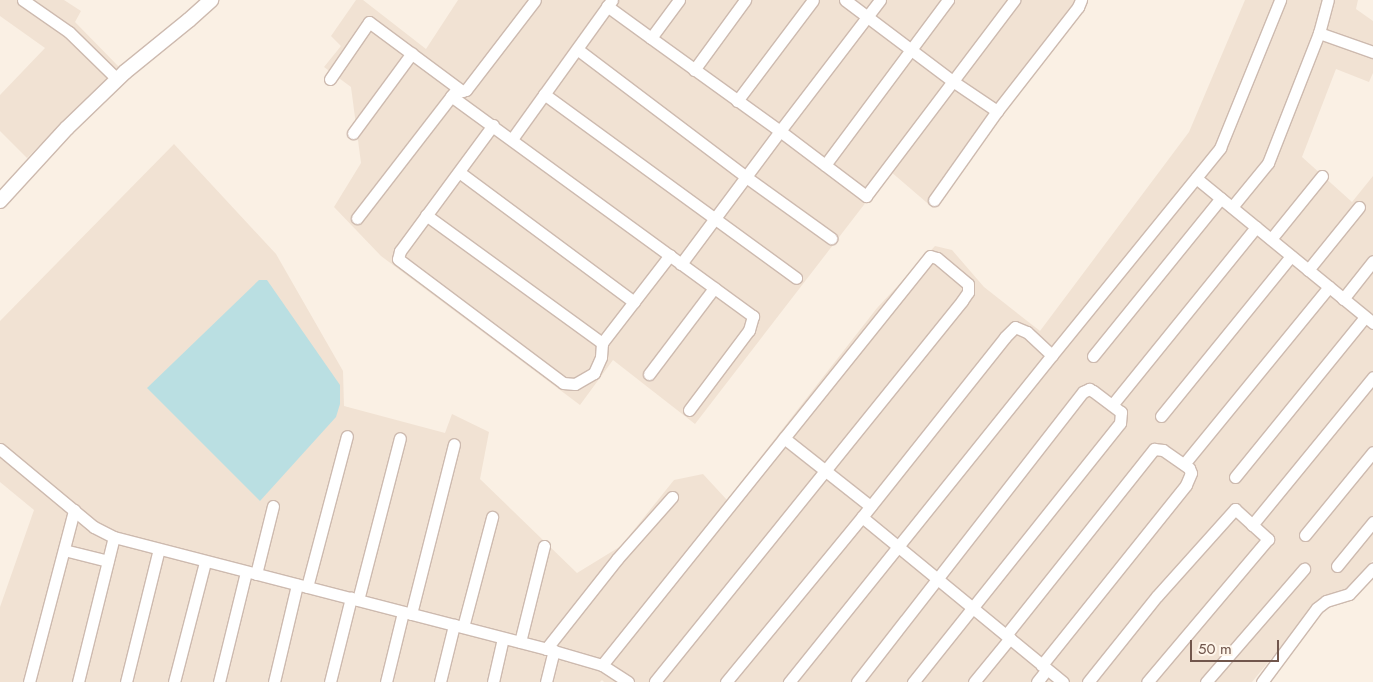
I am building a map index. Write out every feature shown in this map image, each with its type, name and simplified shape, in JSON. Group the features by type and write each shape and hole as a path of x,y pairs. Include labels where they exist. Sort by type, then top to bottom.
{"street":[{"path":"24,0 70,32 117,79"},
{"path":"0,201 117,79 189,20 210,0"},
{"path":"357,218 455,92 466,90 535,0"},
{"path":"651,38 679,0"},
{"path":"694,70 745,0"},
{"path":"738,101 813,0"},
{"path":"846,0 954,82 997,111"},
{"path":"681,264 880,0"},
{"path":"825,165 948,0"},
{"path":"512,139 610,3 651,38 780,131 864,195 868,196 1014,0"},
{"path":"934,200 997,111 1078,7 1081,0"},
{"path":"789,682 1220,148 1280,0"},
{"path":"1232,207 1268,163 1319,32 1328,0"},
{"path":"330,79 369,22 412,54 493,126 753,316 753,322 689,410"},
{"path":"1319,32 1373,52"},
{"path":"577,49 746,177 831,238"},
{"path":"353,133 412,54"},
{"path":"544,94 796,278"},
{"path":"493,126 400,251 398,259 556,377 568,385 584,380 599,365 602,343 670,255"},
{"path":"459,172 634,302"},
{"path":"1271,240 1322,176"},
{"path":"1196,178 1369,320 1235,477"},
{"path":"1093,356 1221,198"},
{"path":"1308,270 1359,207"},
{"path":"426,215 602,343"},
{"path":"1112,405 1256,227"},
{"path":"602,665 930,256 937,258 968,284 968,292 655,682"},
{"path":"1160,416 1291,256"},
{"path":"1343,299 1373,261"},
{"path":"1184,464 1329,287"},
{"path":"649,374 714,288"},
{"path":"726,682 862,517 1005,337 1015,328 1028,332 1052,355"},
{"path":"1252,525 1373,377"},
{"path":"857,682 1083,392 1089,389 1093,390 1121,412 1120,423 913,682"},
{"path":"274,682 346,436"},
{"path":"330,682 400,438"},
{"path":"784,438 870,506"},
{"path":"386,682 454,444"},
{"path":"0,449 94,527 114,538 550,650 602,665 628,682"},
{"path":"974,682 1154,449 1163,450 1189,468 1191,473 1186,485 1044,667 1037,682"},
{"path":"1305,535 1373,452"},
{"path":"546,682 550,650 617,559 672,497"},
{"path":"219,682 273,506"},
{"path":"1088,682 1158,596 1235,509 1268,539 1147,682"},
{"path":"29,682 74,510"},
{"path":"440,682 492,516"},
{"path":"862,517 1063,682"},
{"path":"1337,566 1373,522"},
{"path":"78,682 114,538"},
{"path":"520,642 544,546"},
{"path":"126,682 159,549"},
{"path":"64,550 108,561"},
{"path":"174,682 204,562"},
{"path":"1262,682 1317,608 1326,601 1349,594 1373,568"},
{"path":"1206,682 1304,569"},
{"path":"493,682 504,638"}],"shaded area":[{"path":"0,0 64,0 81,11 75,22 119,67 27,158 0,131 0,95 45,48 0,16"},
{"path":"356,0 363,0 426,49 458,0 1086,0 933,208 890,171 695,424 613,360 580,405 381,256 334,207 361,163 351,87 324,67 341,46 331,36"},
{"path":"1245,0 1358,0 1356,9 1373,21 1373,73 1369,82 1336,69 1302,157 1352,202 1373,176 1373,560 1348,590 1320,599 1252,682 604,682 602,680 600,682 0,682 0,607 34,510 0,482 0,321 174,144 276,254 343,371 344,406 445,433 452,414 489,432 480,479 577,573 621,546 674,480 703,474 727,500 877,308 935,246 952,250 984,287 1040,331 1189,132"}],"water":[{"path":"259,280 267,280 340,385 340,404 336,417 260,501 147,388"}]}
